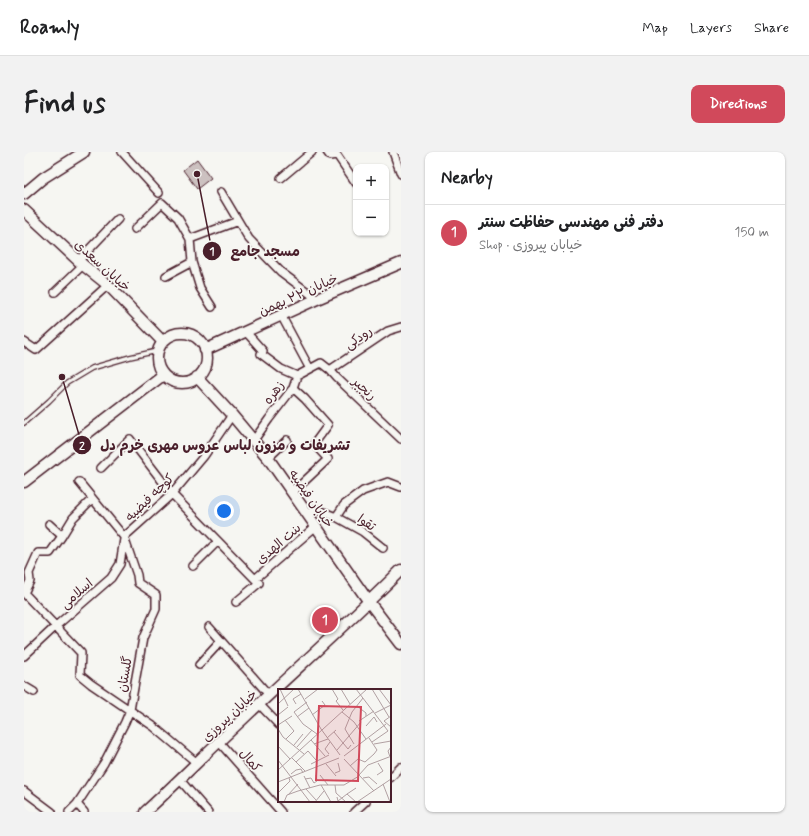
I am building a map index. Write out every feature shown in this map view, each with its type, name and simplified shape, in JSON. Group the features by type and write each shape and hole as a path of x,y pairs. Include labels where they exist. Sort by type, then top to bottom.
{"main road":[{"path":"24,194 43,178 84,152"},
{"name":"خیابان سعدی","path":"24,210 81,263 108,285 163,342"},
{"name":"خیابان ۲۲ بهمن","path":"205,350 317,299 401,264"},
{"path":"175,334 190,334 202,343 205,350 207,356 206,362 201,373 190,381 176,382 169,379 163,375 158,366 158,351 168,337 175,334"},
{"path":"24,482 163,375"},
{"name":"خیابان فیضیه","path":"197,377 232,414 268,458 369,602 401,644"},
{"name":"خیابان پیروزی","path":"145,812 268,695 369,602 401,570"}],"street":[{"path":"122,152 159,193"},
{"path":"281,178 312,152"},
{"path":"327,152 330,156 337,155 353,179"},
{"path":"393,152 401,174"},
{"path":"221,192 249,239 281,272 317,299"},
{"path":"135,229 162,203 178,218 190,239 192,262 200,288 212,307"},
{"path":"55,292 118,219"},
{"path":"190,239 238,221"},
{"path":"166,276 192,262"},
{"path":"24,342 36,350 108,285"},
{"path":"281,315 310,369"},
{"name":"رودکی","path":"330,370 388,332 401,327"},
{"name":"زهره","path":"246,332 262,351 261,354 281,369 296,376 293,388 268,419 254,440"},
{"path":"296,376 321,363 330,370"},
{"name":"رنجبر","path":"330,370 401,439"},
{"path":"292,493 328,460 314,444 328,425 293,388"},
{"name":"کوچه فیضیه","path":"124,537 172,494 204,456 232,414"},
{"name":"بنت الهدی","path":"101,468 130,439 172,494 259,583 236,602"},
{"path":"268,458 287,440"},
{"path":"79,482 124,537"},
{"path":"336,517 344,504 363,491 388,482 401,487"},
{"path":"92,499 74,518 50,553 38,553 29,573 30,581 24,593 81,653 80,675 153,726 197,763"},
{"name":"تقوا","path":"308,515 316,509 336,517 363,532 383,548"},
{"path":"49,524 62,536"},
{"name":"بنت الهدی","path":"255,579 316,526"},
{"name":"اسلامی","path":"24,656 111,578 120,564 124,537"},
{"name":"گلستان","path":"69,812 77,804 104,764 125,722 130,710 142,638 156,609 156,595 138,583 137,575 124,537"},
{"path":"193,566 218,541"},
{"path":"209,627 268,695"},
{"path":"199,665 221,641"},
{"path":"24,686 34,692"},
{"path":"259,704 278,724"},
{"name":"کمال","path":"219,742 281,812"},
{"path":"391,777 401,767"},
{"path":"180,780 208,812"},
{"path":"24,791 52,812"},
{"path":"354,812 365,802"},
{"path":"77,804 84,812"}],"lane":[{"path":"24,423 67,383 92,368 158,351"}],"building":[{"path":"197,159 211,178 197,189 183,170"}],"place":[{"name":"مسجد جامع","path":"197,174"},
{"name":"تشریفات و مزون لباس عروس مهری خرم دل","path":"62,377"},
{"name":"دفتر فنی مهندسی حفاظت سنتر","path":"325,620"}]}
